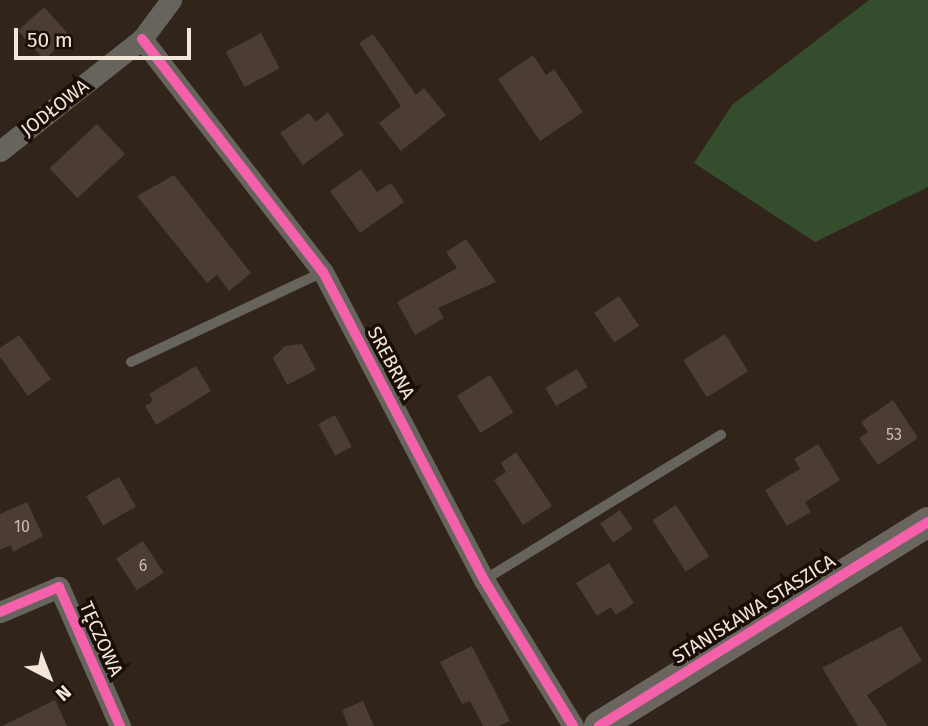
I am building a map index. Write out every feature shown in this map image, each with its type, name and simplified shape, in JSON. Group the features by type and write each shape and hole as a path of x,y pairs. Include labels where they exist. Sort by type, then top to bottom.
{"street":[{"name":"JODŁOWA","path":"0,151 142,39 171,0"},
{"name":"SREBRNA","path":"142,39 323,272 484,580 573,726"},
{"name":"STANISŁAWA STASZICA","path":"599,726 928,522"},
{"name":"TĘCZOWA","path":"0,612 59,587 120,726"}],"lane":[{"path":"131,362 323,272"},
{"path":"484,580 721,435"}],"green space":[{"path":"869,0 928,0 928,187 815,242 694,163 732,105"}],"building":[{"path":"44,7 70,36 44,59 18,30"},
{"path":"261,33 280,68 244,87 226,52"},
{"path":"373,34 416,95 424,88 446,115 401,151 379,123 401,106 359,43"},
{"path":"533,55 546,75 554,69 583,112 540,141 498,79"},
{"path":"328,112 344,135 303,165 280,133 309,113 316,122"},
{"path":"97,124 125,154 77,198 49,168"},
{"path":"361,169 377,192 391,183 404,202 360,233 330,191"},
{"path":"174,175 251,273 229,291 217,275 207,283 137,196"},
{"path":"466,239 496,282 438,308 444,318 415,335 397,302 457,268 446,252"},
{"path":"619,296 639,326 614,343 594,313"},
{"path":"725,334 748,371 707,397 683,360"},
{"path":"19,335 51,379 28,396 0,357 0,348"},
{"path":"302,344 316,370 287,385 273,358 285,346"},
{"path":"196,366 211,391 156,425 145,406 153,401 149,394"},
{"path":"577,369 588,387 556,406 545,388"},
{"path":"490,375 513,412 480,433 457,396"},
{"path":"893,400 918,438 878,465 859,438 868,432 861,422"},
{"path":"335,415 352,447 335,456 318,424"},
{"path":"818,444 840,480 805,502 811,512 787,526 765,490 800,469 794,459"},
{"path":"516,452 552,506 523,525 494,480 506,472 501,463"},
{"path":"119,477 136,506 103,525 86,496"},
{"path":"27,502 43,536 13,552 11,545 0,550 0,514"},
{"path":"676,505 709,556 686,571 653,520"},
{"path":"620,510 633,529 613,542 600,523"},
{"path":"143,541 164,573 137,590 116,558"},
{"path":"609,563 634,603 616,615 611,607 597,616 576,583"},
{"path":"901,626 922,661 867,695 888,726 858,726 822,668"},
{"path":"472,646 510,721 499,726 483,726 470,701 462,704 440,662"},
{"path":"55,700 67,726 2,726"},
{"path":"363,701 374,726 348,726 342,710"}],"cycle path":[{"path":"142,39 323,272 484,580 573,726"},
{"path":"599,726 928,522"},
{"path":"0,612 59,587 120,726"}]}
